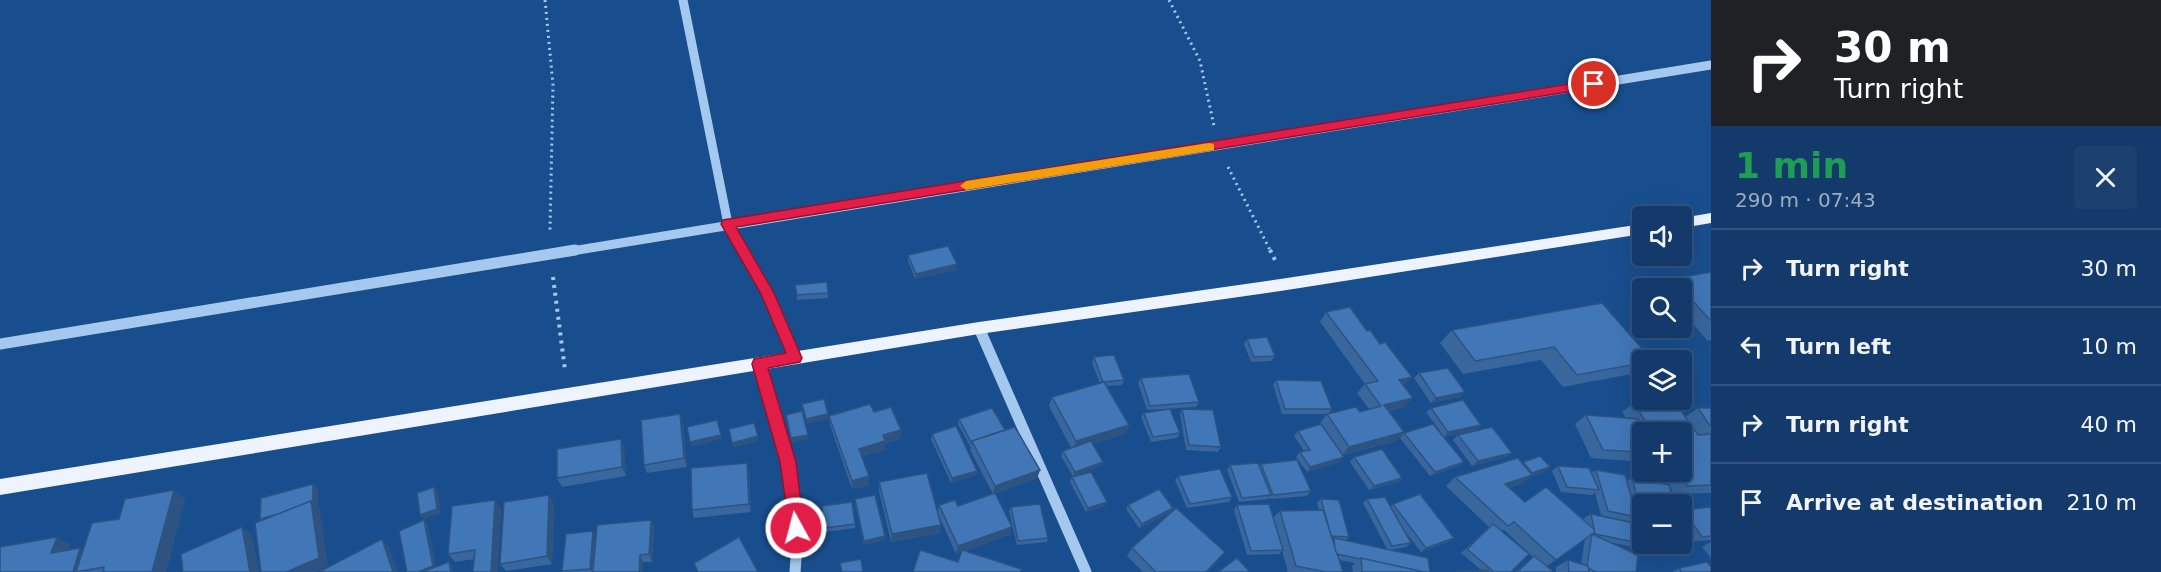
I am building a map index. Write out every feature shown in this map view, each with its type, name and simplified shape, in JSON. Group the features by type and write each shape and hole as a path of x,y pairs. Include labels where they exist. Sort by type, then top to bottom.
{"main road":[{"path":"1692,221 1711,218"},
{"path":"0,487 979,328 1632,230"}],"street":[{"path":"683,0 728,224 767,293 795,358"},
{"path":"0,344 1711,65"},
{"path":"979,328 1086,572"},
{"path":"760,364 788,462 799,550 795,572"}],"path":[{"path":"545,0 553,85 550,253 568,395"}],"building":[{"path":"948,246 957,264 916,274 908,255"},
{"path":"1711,272 1711,321 1692,300 1692,278 1677,278"},
{"path":"827,282 828,293 797,295 795,285"},
{"path":"1602,303 1643,350 1632,350 1632,365 1577,375 1554,347 1475,361 1452,330"},
{"path":"1350,307 1367,331 1370,330 1380,344 1385,342 1412,377 1399,380 1413,398 1384,405 1404,432 1349,447 1327,414 1356,407 1360,412 1381,406 1365,384 1378,381 1326,312"},
{"path":"1267,337 1275,356 1254,357 1247,339"},
{"path":"1114,355 1124,380 1103,382 1094,357"},
{"path":"1448,368 1465,392 1436,398 1419,373"},
{"path":"1189,374 1199,402 1150,406 1141,378"},
{"path":"1276,380 1321,381 1332,409 1285,409"},
{"path":"1104,382 1129,425 1076,441 1052,397"},
{"path":"824,399 828,414 806,419 802,404"},
{"path":"1463,400 1481,425 1448,432 1431,408"},
{"path":"870,404 874,412 891,407 901,430 883,435 885,441 859,449 869,476 852,481 829,416"},
{"path":"992,408 1005,430 972,441 972,444 959,419"},
{"path":"1698,408 1711,408 1711,426 1710,426"},
{"path":"1170,409 1180,433 1153,437 1144,413"},
{"path":"1182,409 1213,410 1221,447 1189,445"},
{"path":"1638,410 1681,410 1689,422 1646,422"},
{"path":"802,411 808,435 791,438 786,415"},
{"path":"680,414 684,458 644,465 641,420"},
{"path":"1586,415 1639,419 1640,422 1632,422 1632,451 1603,450"},
{"path":"717,420 721,435 690,442 687,427"},
{"path":"754,423 758,436 732,443 729,429"},
{"path":"1321,424 1344,457 1310,467 1300,452 1310,450 1298,431"},
{"path":"1433,424 1464,462 1435,472 1404,433"},
{"path":"956,426 977,471 952,478 932,434"},
{"path":"1692,426 1698,435 1711,434 1711,485 1687,486 1685,482 1692,482"},
{"path":"1015,427 1040,470 995,486 972,441"},
{"path":"1492,427 1512,453 1478,461 1458,435"},
{"path":"621,439 622,467 557,478 557,449"},
{"path":"1091,441 1103,462 1075,472 1063,451"},
{"path":"1382,449 1402,478 1374,486 1354,457"},
{"path":"1540,456 1550,467 1532,473 1523,462"},
{"path":"1518,458 1532,475 1505,484 1525,502 1546,487 1596,531 1556,560 1514,522 1508,526 1455,477"},
{"path":"1297,460 1311,491 1273,495 1261,464"},
{"path":"747,463 749,504 692,510 691,468"},
{"path":"1258,463 1271,495 1242,498 1230,465"},
{"path":"1558,466 1589,468 1599,490 1567,487"},
{"path":"1220,469 1232,497 1190,504 1178,476"},
{"path":"1596,470 1625,475 1632,500 1632,516 1608,511"},
{"path":"1091,472 1107,502 1088,508 1072,477"},
{"path":"927,473 941,525 892,534 879,482"},
{"path":"1633,482 1669,485 1672,494 1636,494"},
{"path":"313,484 313,503 311,501 260,519 261,498"},
{"path":"434,487 437,509 420,515 417,493"},
{"path":"1159,489 1173,508 1142,524 1128,505"},
{"path":"174,490 152,572 103,572 104,567 76,572 92,523 119,519 125,499"},
{"path":"995,493 1012,527 958,546 939,505 955,500 958,506"},
{"path":"1420,494 1454,538 1426,548 1393,504"},
{"path":"549,495 547,556 500,564 504,502"},
{"path":"875,495 885,536 864,541 855,499"},
{"path":"1385,497 1411,543 1392,546 1367,499"},
{"path":"1321,499 1339,500 1349,537 1331,536"},
{"path":"495,500 491,572 473,572 475,550 448,554 452,506"},
{"path":"311,501 319,558 286,572 261,572 255,523"},
{"path":"852,502 855,524 824,528 822,506"},
{"path":"1040,504 1048,538 1018,541 1011,507"},
{"path":"1269,504 1283,550 1251,551 1237,505"},
{"path":"1711,507 1711,536 1702,537 1692,523 1692,509"},
{"path":"1176,508 1225,552 1206,572 1156,572 1132,548"},
{"path":"1323,510 1343,572 1326,572 1296,566 1280,511"},
{"path":"1591,514 1632,523 1632,542 1595,534"},
{"path":"424,520 433,566 418,572 407,572 399,531"},
{"path":"651,520 649,554 640,555 639,572 593,572 597,525"},
{"path":"1493,524 1529,554 1511,572 1494,572 1467,549"},
{"path":"242,527 250,572 183,572 181,554"},
{"path":"593,531 590,569 562,571 566,534"},
{"path":"1592,534 1638,555 1636,572 1596,572 1587,566"},
{"path":"57,537 51,553 80,548 73,572 0,572 0,547"},
{"path":"739,537 758,572 698,572 694,563"},
{"path":"1334,538 1428,558 1430,572 1337,554"},
{"path":"382,539 393,572 319,572"},
{"path":"920,550 958,562 962,550 1021,569 1021,572 913,572"},
{"path":"1534,556 1554,572 1517,572"},
{"path":"1237,558 1250,572 1218,572"},
{"path":"1361,558 1424,572 1362,572"},
{"path":"861,559 863,572 842,572 840,563"},
{"path":"1568,560 1588,566 1589,572 1569,572"},
{"path":"449,562 451,572 422,572"},
{"path":"1707,562 1711,567 1711,572 1682,572 1679,568"},
{"path":"1488,570 1489,572 1451,572"}],"slow traffic":[{"path":"966,186 1209,147"}],"route":[{"path":"796,528 788,462 760,364 795,358 767,293 728,224 1594,84"}]}
